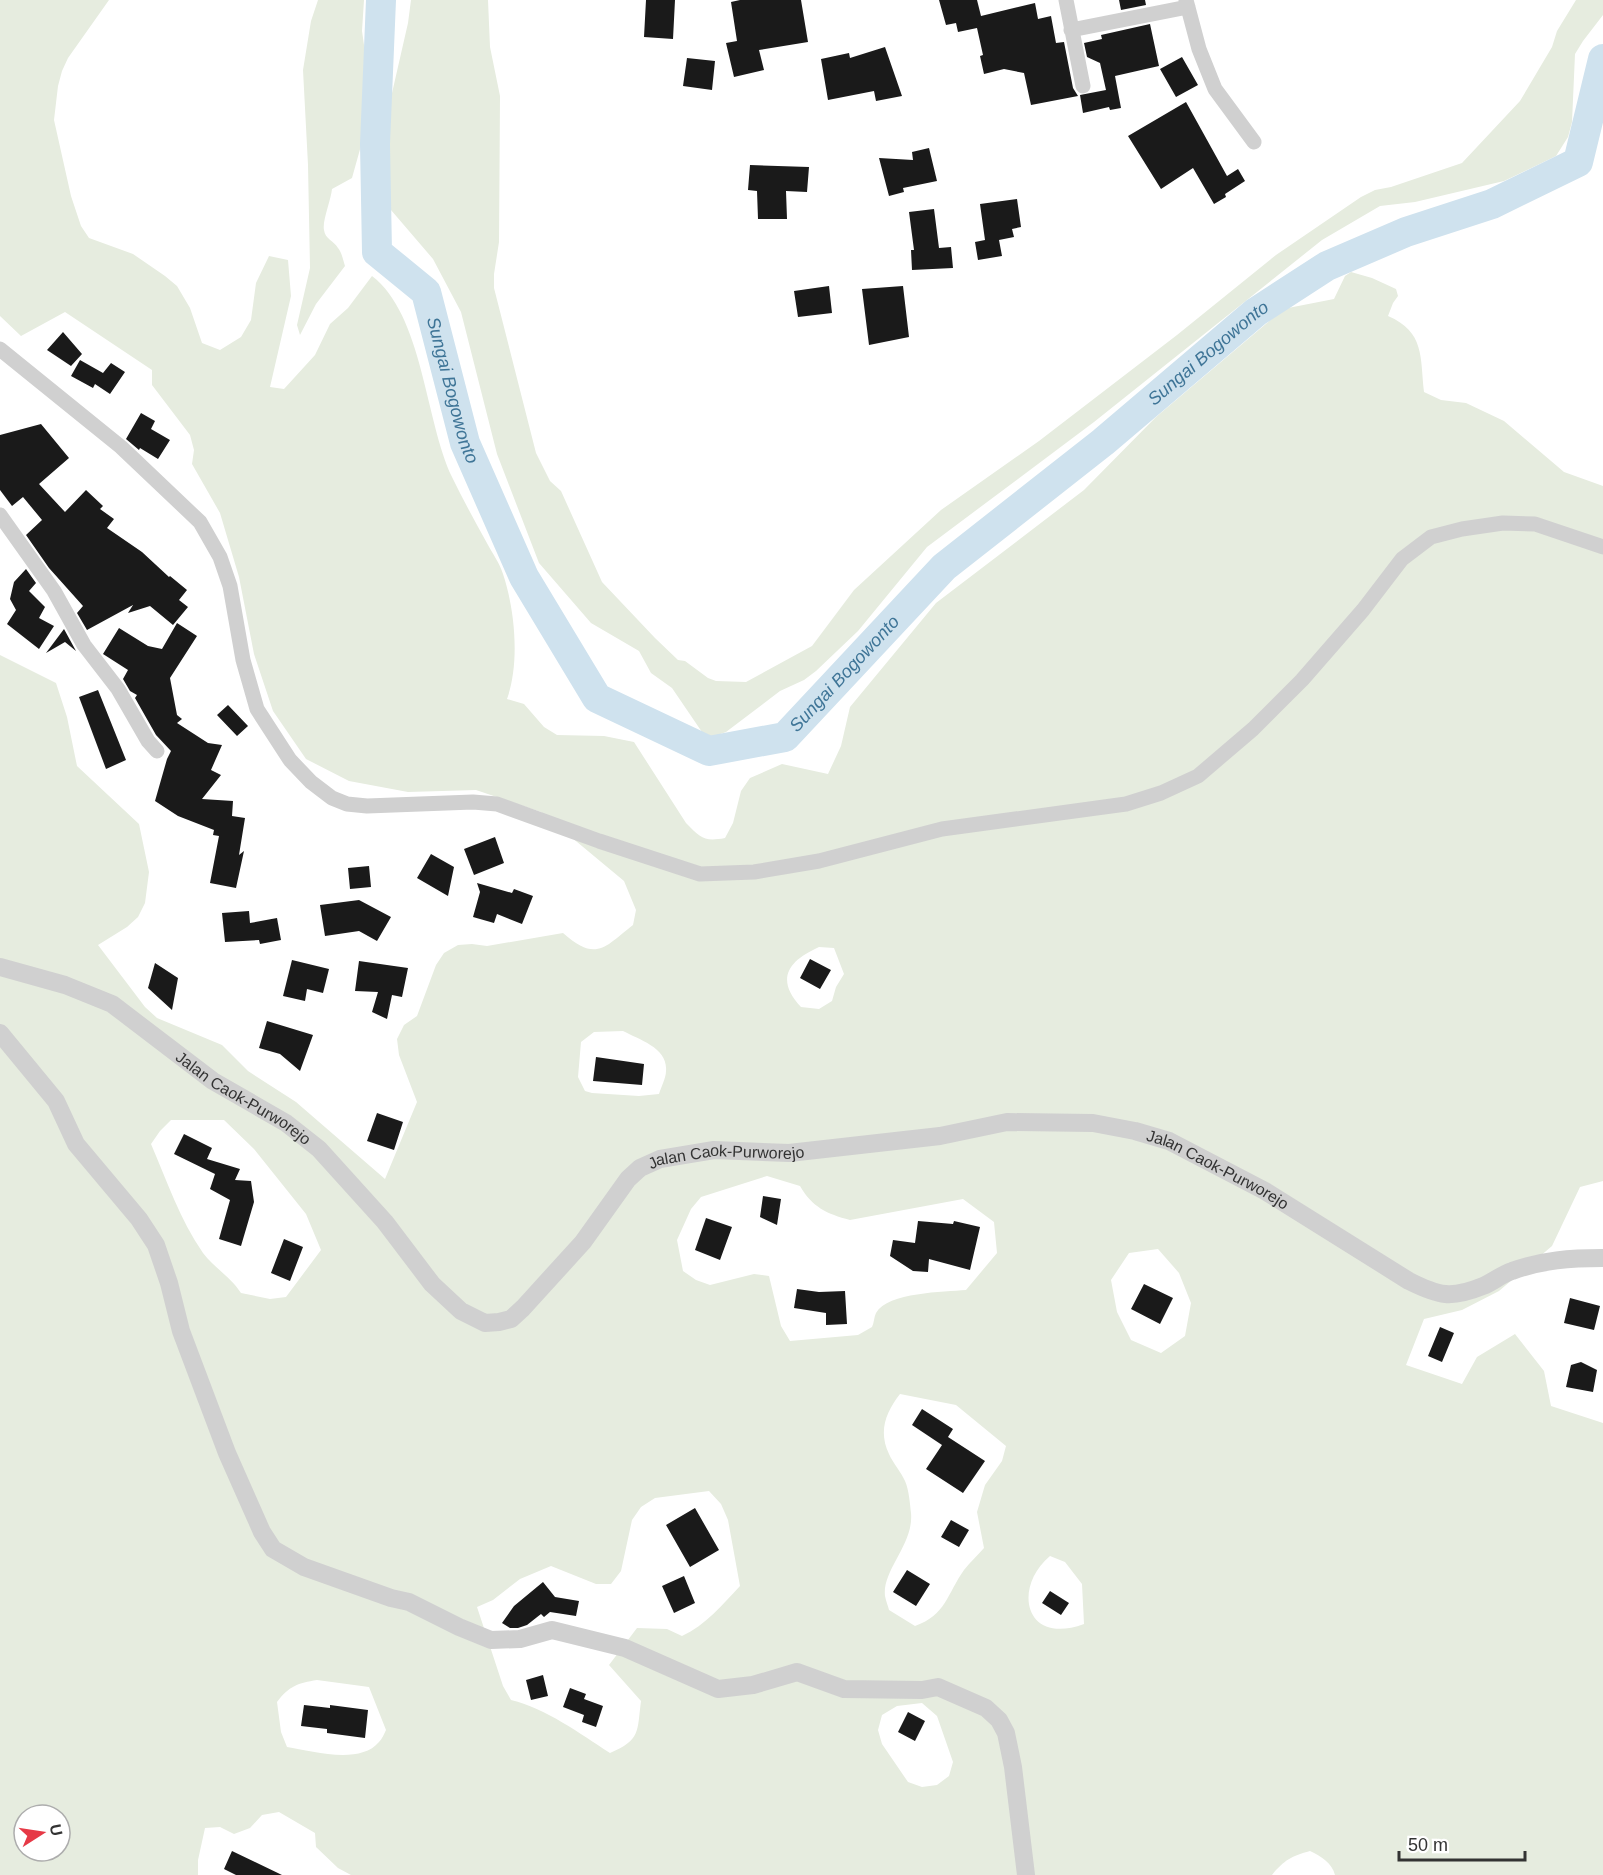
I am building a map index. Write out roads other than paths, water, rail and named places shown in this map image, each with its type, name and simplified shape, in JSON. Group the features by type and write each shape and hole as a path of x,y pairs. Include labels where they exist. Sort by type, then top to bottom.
{"street":[{"path":"1066,0 1083,86"},
{"path":"1071,30 1187,4 1199,49 1215,88 1254,141"},
{"path":"0,349 121,447 200,522 220,558 230,586 243,660 257,709 290,760 311,782 332,798 347,804 367,806 473,802 497,804 700,874 754,872 819,861 942,829 1126,804 1161,794 1198,776 1253,729 1302,680 1363,610 1402,559 1431,537 1462,529 1503,523 1535,524 1603,548"},
{"path":"0,515 54,591 84,645 118,689 148,741 157,752"},
{"name":"Jalan Caok-Purworejo","path":"0,967 65,985 112,1004 213,1081 286,1123 319,1149 385,1221 432,1284 461,1311 485,1323 500,1322 511,1318 523,1308 583,1242 628,1179 640,1168 660,1159 714,1150 800,1151 940,1136 1007,1122 1094,1123 1169,1141 1265,1191 1409,1281 1432,1292 1453,1295 1484,1286 1511,1271 1544,1262 1570,1257 1603,1258"},
{"path":"0,1033 56,1101 76,1144 139,1219 156,1245 169,1283 181,1331 227,1453 262,1532 273,1549 304,1567 391,1598 410,1602 459,1627 491,1640 520,1639 552,1630 625,1648 718,1689 753,1685 797,1672 844,1689 922,1690 938,1687 986,1708 999,1719 1006,1733 1013,1767 1026,1875"}],"waterway":[{"name":"Sungai Bogowonto","path":"381,0 375,144 377,252 426,292 465,443 524,577 597,698 709,751 785,737 944,567 1103,442 1256,312 1327,266 1406,232 1492,204 1578,162 1603,59"}]}
